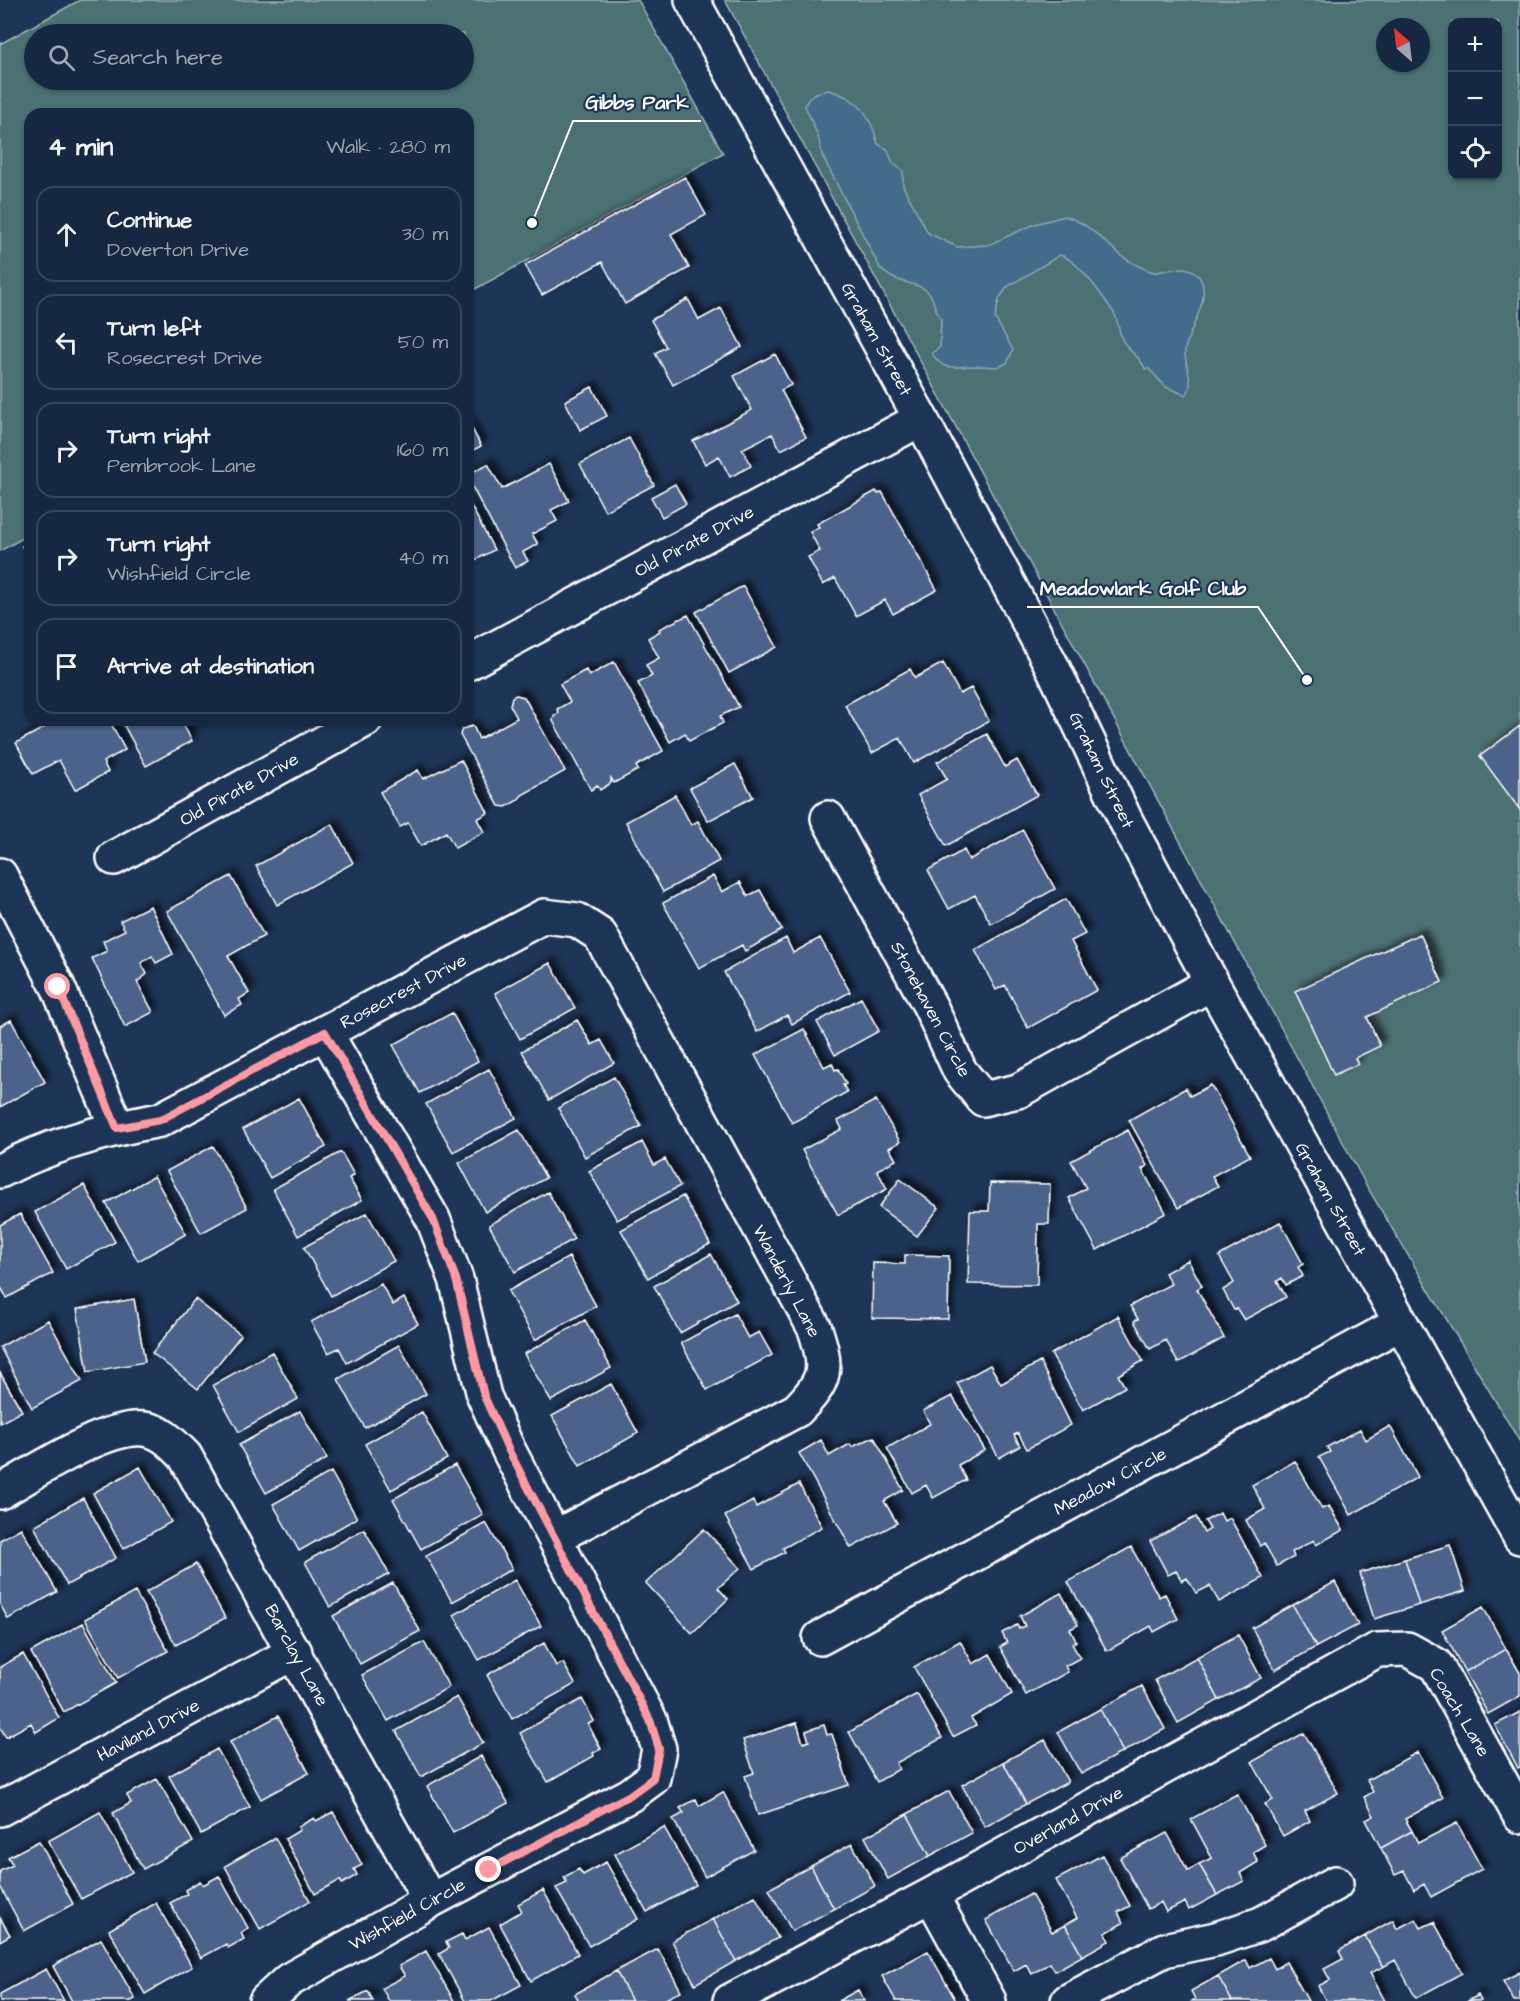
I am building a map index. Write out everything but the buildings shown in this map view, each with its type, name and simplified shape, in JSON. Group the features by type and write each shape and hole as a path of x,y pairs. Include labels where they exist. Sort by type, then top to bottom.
{"street":[{"name":"Graham Street","path":"692,0 921,419 1054,670 1126,821 1212,983 1520,1537"},
{"name":"Old Pirate Drive","path":"474,660 921,419"},
{"name":"Old Pirate Drive","path":"114,858 353,726"},
{"name":"Stonehaven Circle","path":"828,818 925,997 960,1071 983,1099 1018,1092 1212,983"},
{"path":"0,875 58,987 117,1128"},
{"name":"Rosecrest Drive","path":"0,1171 21,1160 117,1128 160,1120 544,916 577,920"},
{"name":"Wanderly Lane","path":"555,1537 797,1410 815,1392 825,1359 815,1329 600,935 577,920"},
{"path":"325,1032 433,1219 456,1279 484,1396 509,1451 555,1537"},
{"name":"Meadow Circle","path":"820,1638 1400,1324"},
{"name":"Barclay Lane","path":"0,1492 104,1435 143,1429 167,1437 185,1456 295,1652 430,1901"},
{"name":"Wishfield Circle","path":"266,2001 289,1980 430,1901 630,1795 653,1778 659,1749 650,1720 555,1537"},
{"name":"Coach Lane","path":"1407,1648 1436,1665 1520,1816"},
{"name":"Overland Drive","path":"730,2001 1377,1650 1407,1648"},
{"name":"Haviland Drive","path":"0,1809 295,1652"},
{"path":"1068,2001 1164,1950 1216,1939 1261,1924 1336,1883"},
{"path":"931,1894 989,2001"}],"green space":[{"path":"80,0 638,0 723,153 474,290 474,108 24,108 24,537 0,551 0,44 24,31 24,90 474,90 474,24 36,24"},
{"path":"725,0 1520,0 1520,1442 1366,1185"}],"water":[{"path":"829,90 849,98 867,116 878,144 887,149 893,163 903,171 903,186 928,233 957,247 988,245 1035,224 1065,216 1086,226 1122,256 1146,269 1155,272 1186,268 1196,274 1201,280 1203,297 1185,351 1190,380 1189,391 1186,395 1166,387 1149,369 1145,369 1123,341 1114,313 1097,289 1075,264 1060,255 1007,287 999,299 995,318 1013,350 1007,363 994,367 950,367 936,359 932,353 940,347 941,318 929,293 921,287 892,277 880,268 822,155 818,136 805,106 814,94"}],"place":[{"name":"Gibbs Park","path":"532,223"},
{"name":"Meadowlark Golf Club","path":"1307,680"}],"route":[{"path":"58,987 83,1042 96,1080 117,1128 160,1120 325,1032 433,1219 456,1279 484,1396 509,1451 650,1720 659,1749 653,1778 630,1795 489,1870"}]}
